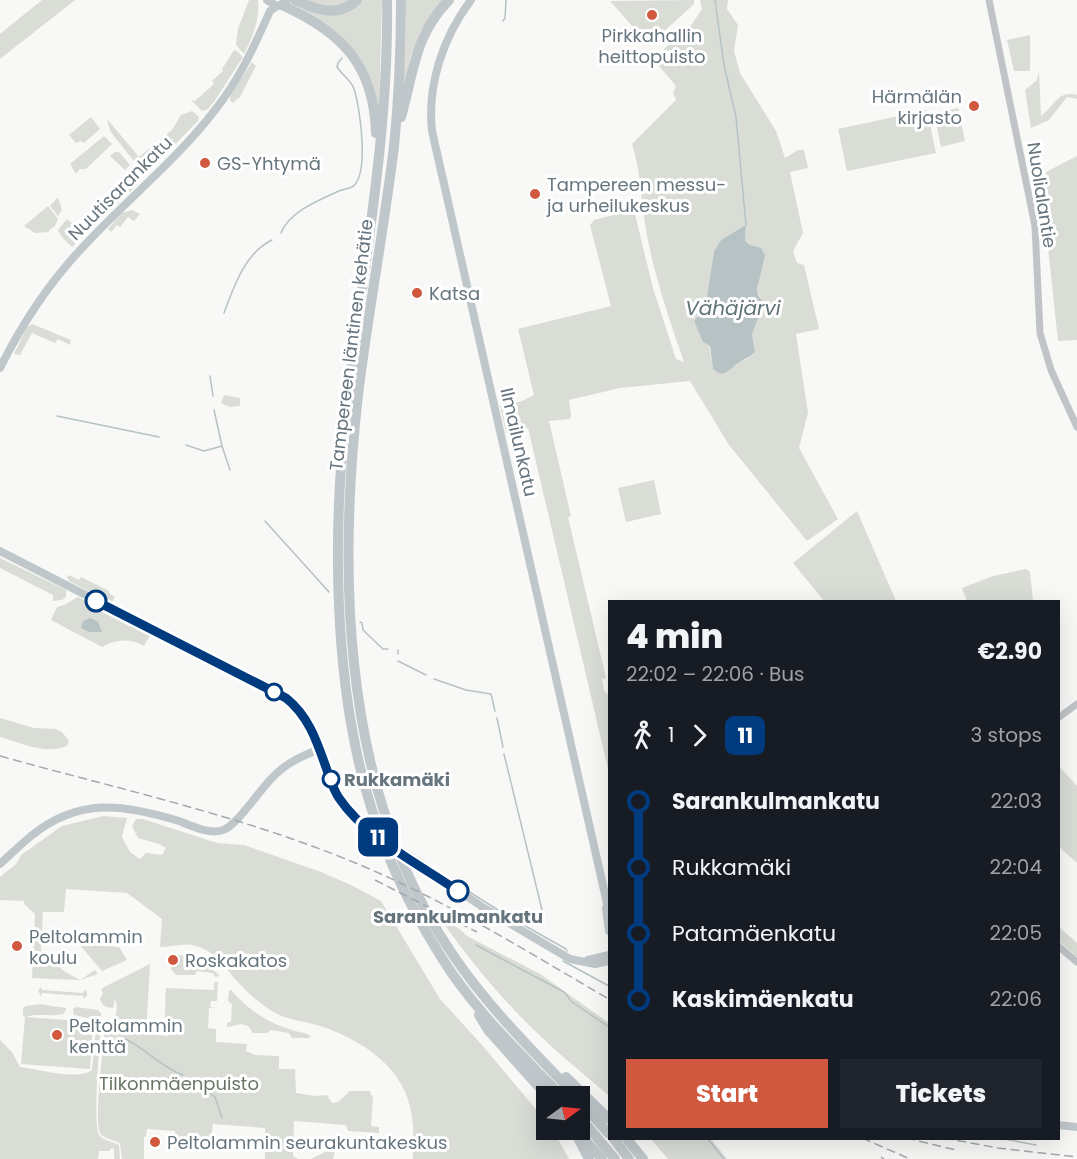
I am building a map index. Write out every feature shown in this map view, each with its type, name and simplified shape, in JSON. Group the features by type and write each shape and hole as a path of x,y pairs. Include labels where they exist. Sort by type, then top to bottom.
{"highway":[{"path":"296,0 327,12 347,8 357,0"},
{"name":"Tampereen läntinen kehätie","path":"387,0 386,67 377,181 343,440 339,552 340,614 345,675 358,760 375,804 401,859 452,955 483,996 566,1086"},
{"name":"Tampereen läntinen kehätie","path":"400,0 399,70 394,145 358,394 350,496 349,553 353,649 363,728 375,804 395,871 420,923 458,981 500,1031 552,1086"},
{"path":"394,145 420,41 432,19 449,0"},
{"path":"282,3 330,32 362,67 369,84 375,112 377,181"},
{"path":"458,981 488,1030 538,1086"},
{"path":"524,1042 569,1079 608,1118"},
{"path":"590,1112 608,1133"},
{"path":"590,1129 615,1159"},
{"path":"580,1140 589,1159"},
{"path":"584,1140 602,1159"},
{"path":"615,1140 629,1159"},
{"path":"628,1140 643,1159"}],"main road":[{"path":"267,0 282,3"},
{"name":"Nuutisarankatu","path":"261,30 267,0"},
{"name":"Ilmailunkatu","path":"471,0 452,30 436,73 431,105 432,131 608,921"},
{"name":"Nuutisarankatu","path":"0,368 20,329 59,274 81,248 195,134 215,110 244,68 270,11 282,3"},
{"path":"0,551 286,698 303,715 337,795 360,824 484,908 570,959 595,964 608,961"},
{"path":"0,864 41,829 75,813 101,806 142,811 210,831 223,830 235,823 249,803 276,773 298,757 319,749"},
{"name":"Ilmailunkatu","path":"604,896 608,909"},
{"path":"584,962 608,955"},
{"path":"1060,1125 1077,1127"}],"street":[{"name":"Nuolialantie","path":"988,0 1035,226 1040,333 1051,370 1077,427"},
{"path":"1060,717 1077,704"},
{"path":"1060,948 1077,962"}],"green space":[{"path":"42,0 75,0 0,59 0,34"},
{"path":"249,0 258,0 258,14 253,34 244,54 236,45 238,29"},
{"path":"303,0 352,0 338,7 328,8"},
{"path":"360,0 382,0 379,108 365,68 303,11 304,8 329,15"},
{"path":"406,0 444,0 420,32 410,58 402,105 406,39"},
{"name":"Pirkkahallin heittopuisto","path":"694,0 694,4 649,45 610,1"},
{"path":"700,0 728,0 727,9 738,25 734,51 740,73 776,131 785,158 798,150 804,150 808,168 790,172 803,233 793,251 797,263 804,265 819,329 796,334 808,413 799,448 838,519 807,541 729,445 690,381 620,388 569,400 570,419 549,421 571,516 568,517 606,678 602,679 604,691 608,694 608,769 528,428 506,433 500,406 522,401 534,395 518,329 611,306 590,225 594,220 634,210 653,288 676,359 684,362 653,264 632,144 676,100 673,93 676,86 653,59 692,24 702,9","holes":["746,226 745,241 750,245 760,272 757,292 764,303 752,334 755,352 741,362 713,369 709,346 694,322 705,309 714,251 721,240"]},
{"path":"1030,35 1030,71 1014,71 1007,40"},
{"path":"234,50 243,57 214,102 208,109 202,111 191,100 195,101 214,84 212,81 223,71 222,69"},
{"path":"252,62 256,66 240,97 233,103 230,96"},
{"path":"1039,71 1041,116 1065,95 1077,95 1077,99 1067,97 1049,120 1031,128 1025,90 1037,80"},
{"path":"958,108 965,141 941,147 934,114"},
{"path":"927,110 936,153 847,171 838,129"},
{"path":"192,111 199,117 198,121 145,175 110,131 107,119 139,157 172,130 181,115"},
{"path":"91,117 100,129 84,143 81,141 76,143 69,135"},
{"path":"104,136 112,144 86,169 80,169 76,174 70,164"},
{"path":"119,152 130,165 125,170 110,156"},
{"path":"1077,156 1077,340 1058,341 1045,219 1046,172"},
{"path":"132,172 138,184 72,247 58,230 67,219 76,227"},
{"path":"58,197 62,210 58,216 50,206"},
{"path":"48,206 58,219 49,232 35,233 24,226"},
{"path":"132,210 140,214 134,221 128,217 120,227 117,225 111,232 108,229 122,213"},
{"path":"32,324 71,340 70,345 58,339 55,343 32,333 20,355 14,354 27,327"},
{"path":"224,395 240,398 240,406 230,407 221,403"},
{"path":"654,480 661,514 626,522 618,488"},
{"path":"857,511 896,600 823,600 793,563"},
{"path":"0,558 66,590 66,597 53,601 53,595 0,568"},
{"path":"1026,569 1030,572 1033,600 967,600 962,588 993,576"},
{"path":"69,575 79,580 81,577 109,591 115,597 112,602 108,601 69,581 67,577"},
{"path":"78,597 150,635 144,646 123,641 112,642 102,647 51,620 57,607"},
{"path":"0,718 34,728 56,729 62,732 69,741 67,746 42,749 0,737"},
{"path":"1060,767 1077,786 1077,863 1060,848"},
{"path":"103,816 127,818 122,837 130,852 140,859 146,853 162,855 166,848 138,838 132,826 136,819 143,819 217,843 244,845 321,872 381,901 440,999 536,1109 536,1140 559,1140 569,1159 413,1159 413,1123 408,1101 402,1085 380,1059 352,1039 272,1011 258,1001 219,960 203,948 187,944 160,947 162,919 127,893 66,889 64,912 43,912 41,951 65,972 80,980 32,978 35,914 24,904 24,901 0,900 0,877 16,864 21,855 62,826"},
{"path":"439,917 467,936 540,974 608,1022 608,1095 551,1046 507,1003"},
{"path":"1060,928 1077,943 1077,957 1060,942"},
{"path":"79,944 119,947 127,960 102,971"},
{"path":"172,956 201,959 220,976 215,977 213,973 197,971 195,975 176,975 171,969 169,959 175,963 177,960"},
{"name":"Tilkonmäenpuisto","path":"150,964 146,1034 168,1036 165,1019 166,988 214,990 214,982 218,982 217,1001 211,1001 210,1007 217,1008 209,1008 208,1028 216,1029 216,1042 247,1044 246,1051 255,1055 279,1056 279,1069 295,1069 296,1093 327,1095 332,1103 338,1102 350,1091 370,1091 373,1096 371,1126 379,1127 379,1133 348,1131 346,1125 294,1121 293,1156 298,1159 265,1159 265,1128 213,1124 211,1141 191,1141 191,1149 176,1147 175,1131 147,1129 144,1137 144,1159 122,1159 120,1144 102,1135 98,1126 104,1034 107,1034 108,1028 112,1026 117,1010 115,999 113,1008 103,1005 100,999 103,993 101,990"},
{"path":"95,970 98,974 80,980"},
{"path":"41,987 42,990 83,993 84,990 87,996 83,999 83,996 42,993 41,997 38,990"},
{"path":"229,990 243,1003 264,1018 311,1036 292,1038 289,1033 271,1030 267,1033 253,1033 248,1026 242,1024 227,1027 227,1023 231,1022 232,1004 228,1001"},
{"name":"Peltolammin kenttä","path":"42,1004 66,1008 66,1010 63,1014 58,1015 26,1017 93,1022 90,1069 21,1064 25,1017 23,1008"},
{"name":"Tilkonmäenpuisto","path":"76,1007 98,1010 101,1013 97,1127 101,1137 119,1145 120,1159 114,1159 114,1149 111,1148 110,1151 99,1151 98,1159 0,1159 0,1040 12,1052 20,1067 67,1074 85,1073 92,1070 97,1020 74,1015 73,1009"},
{"path":"652,1140 712,1140 727,1159 668,1159"},
{"path":"328,1148 335,1149 333,1159 311,1159 327,1151"}],"water":[{"name":"Vähäjärvi","path":"746,225 745,241 761,248 765,255 757,289 764,303 752,334 755,352 726,372 720,373 713,369 710,346 703,342 694,321 705,309 714,251 721,240"},
{"path":"91,618 98,622 102,632 89,632 81,628 83,621"}],"waterway":[{"path":"503,21 506,0"},
{"path":"715,0 716,6"},
{"path":"716,8 724,65 736,117 746,225"},
{"path":"281,233 298,213 323,198 352,187 358,180 362,156 361,125 354,89 337,67 342,58"},
{"path":"224,313 242,271 255,253 272,240"},
{"path":"210,376 213,396"},
{"path":"214,410 230,470"},
{"path":"57,416 159,437"},
{"path":"186,445 204,451 222,446"},
{"path":"265,521 329,592"},
{"path":"360,622 363,630 383,649 388,649"},
{"path":"398,661 426,675"},
{"path":"434,679 466,690 491,694 495,711"},
{"path":"497,718 503,747"},
{"path":"504,754 544,918 541,923"},
{"path":"408,851 425,862"},
{"path":"468,891 509,917"},
{"path":"513,919 567,951"},
{"path":"476,945 564,992 572,1002 608,1026"},
{"path":"563,961 608,985"},
{"path":"123,1038 183,1075"},
{"path":"190,1079 215,1097 222,1118"},
{"path":"709,1140 724,1159"},
{"path":"1010,1140 1036,1145"}],"railway":[{"path":"0,756 230,819 321,849 428,896 608,998"},
{"path":"375,880 477,932"},
{"path":"867,1140 910,1159"},
{"path":"914,1140 956,1150"},
{"path":"955,1140 998,1148 1077,1157"}],"bus line":[{"name":"11","path":"96,601 286,698 296,706 312,731 337,795 351,815 370,832 458,891"}],"place":[{"name":"Pirkkahallin heittopuisto","path":"652,15"},
{"name":"Härmälän kirjasto","path":"974,106"},
{"name":"GS-Yhtymä","path":"205,163"},
{"name":"Tampereen messu- ja urheilukeskus","path":"535,194"},
{"name":"Katsa","path":"417,293"},
{"name":"Rukkamäki","path":"331,779"},
{"name":"Sarankulmankatu","path":"458,891"},
{"name":"Peltolammin koulu","path":"17,946"},
{"name":"Roskakatos","path":"173,960"},
{"name":"Peltolammin kenttä","path":"57,1035"},
{"name":"Peltolammin seurakuntakeskus","path":"155,1142"}]}
